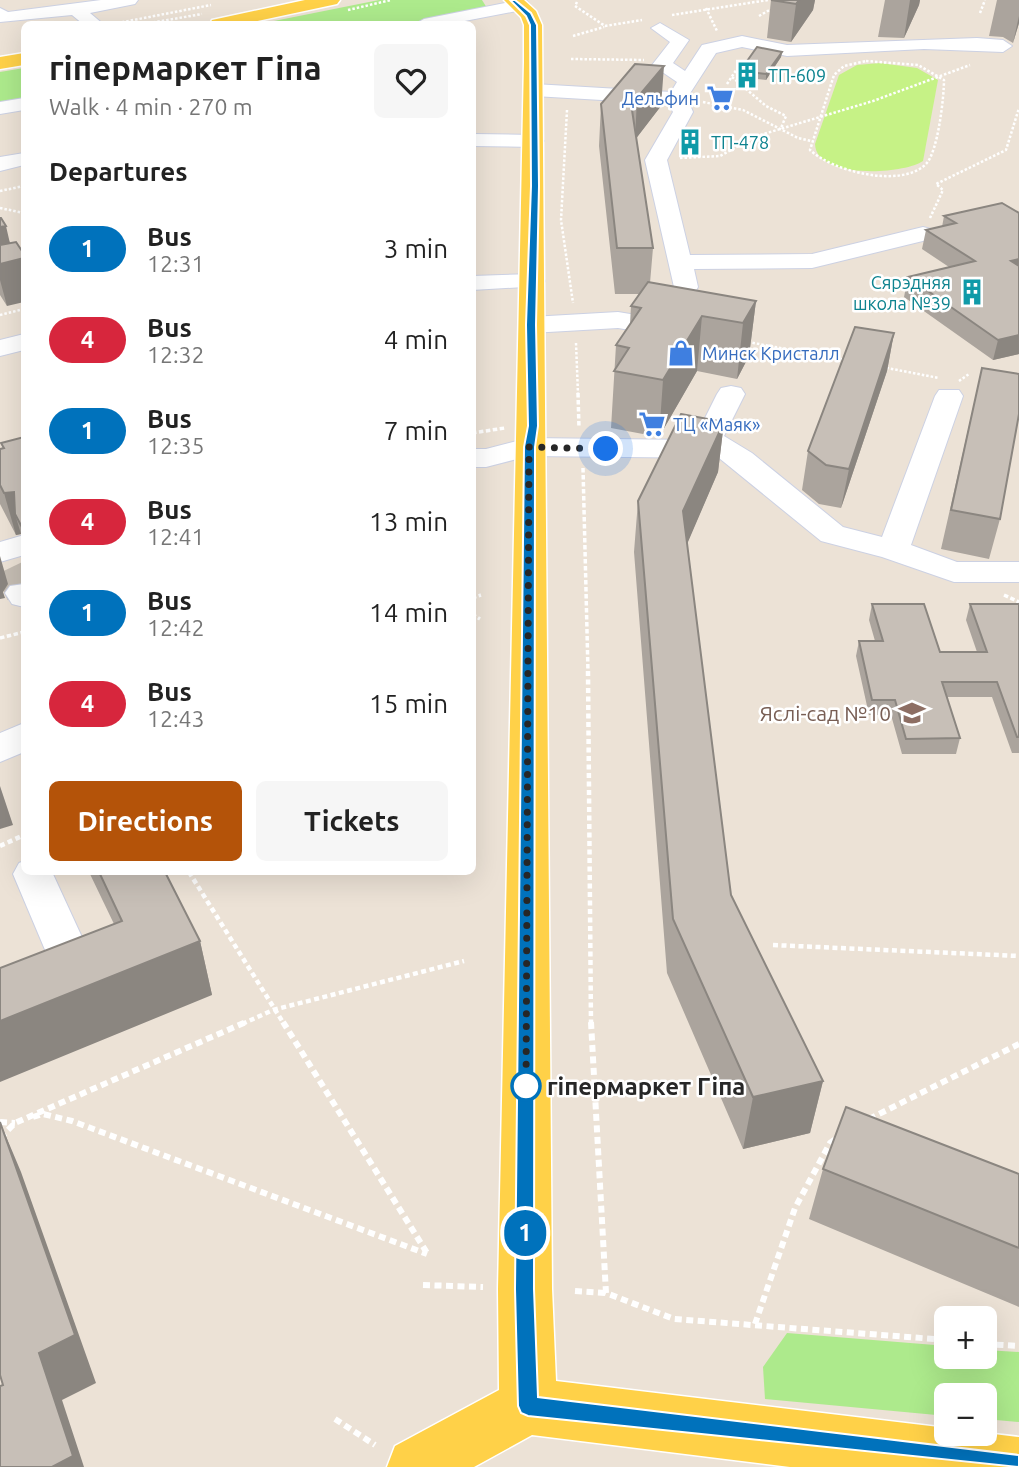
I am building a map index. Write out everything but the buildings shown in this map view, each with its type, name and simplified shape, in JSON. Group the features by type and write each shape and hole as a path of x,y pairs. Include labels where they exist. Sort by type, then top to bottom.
{"main road":[{"path":"233,21 331,0"},
{"path":"517,3 533,25 551,89 533,141 533,426 512,438 528,1406"},
{"path":"0,63 21,60"},
{"path":"395,1456 528,1406 1019,1466"}],"street":[{"path":"1,17 76,10 129,0"},
{"path":"437,21 517,3"},
{"path":"970,42 982,7"},
{"path":"76,10 90,21"},
{"path":"750,45 759,16"},
{"path":"859,46 866,27"},
{"path":"660,28 680,40 662,65 681,92 683,112 656,160 686,287"},
{"path":"681,92 709,49 750,45 791,50 970,42 1003,46"},
{"path":"551,89 681,92"},
{"path":"0,108 21,104"},
{"path":"476,140 533,141"},
{"path":"0,164 21,160"},
{"path":"681,262 811,261 923,234"},
{"path":"476,283 533,281"},
{"path":"531,325 618,320 696,333"},
{"path":"893,550 956,385"},
{"path":"731,394 708,439 742,459 832,534 893,550 954,572 1019,572"},
{"path":"476,458 486,458 512,438 582,448 725,449"},
{"path":"0,749 21,738"},
{"path":"0,1008 76,972 37,875"}],"path":[{"path":"709,49 718,27 705,6 742,0"},
{"path":"126,21 223,2"},
{"path":"759,16 777,5"},
{"path":"573,36 605,26"},
{"path":"727,84 750,45"},
{"path":"571,59 665,60"},
{"path":"866,61 893,61 920,66 939,75 945,85 931,156 921,167 896,174 848,171 814,156 810,150 811,141 819,117 834,75 844,66 866,61"},
{"path":"656,160 720,156 757,136 973,64"},
{"path":"732,77 766,106 786,116 781,129"},
{"path":"551,89 562,149 561,220 576,323 582,448 590,746 591,1056 606,1293"},
{"path":"681,92 743,110 811,141"},
{"path":"923,234 943,190 936,184 1006,150 1019,108"},
{"path":"0,191 21,187"},
{"path":"0,208 21,212"},
{"path":"0,315 21,310"},
{"path":"696,333 853,362"},
{"path":"880,367 956,385"},
{"path":"476,434 512,438"},
{"path":"476,597 481,595"},
{"path":"476,616 480,619"},
{"path":"0,638 21,633"},
{"path":"0,846 21,853"},
{"path":"0,1122 15,1122 43,1114 72,1121 427,1254 191,875"},
{"path":"773,944 1019,956"},
{"path":"0,1138 15,1122 273,1010 464,961"},
{"path":"864,1122 1019,1044"},
{"path":"755,1324 795,1208 830,1143 841,1136"},
{"path":"423,1285 483,1287"},
{"path":"575,1291 606,1293 674,1319 934,1339"},
{"path":"997,1344 1019,1346"},
{"path":"335,1419 395,1456"}],"green space":[{"path":"379,0 482,0 487,8 427,21 274,21"},
{"path":"880,63 917,68 938,80 923,161 912,166 880,171 862,171 829,163 819,155 815,144 839,75 857,65"},
{"path":"21,68 21,103 0,107 0,72"},
{"path":"787,1333 934,1345 934,1369 997,1369 997,1351 1019,1352 1019,1422 997,1420 997,1383 934,1383 934,1415 765,1399 763,1367"}],"tunnel":[{"path":"10,568 21,591"}],"bus line":[{"name":"1","path":"513,0 521,5 533,25 534,89 535,186 531,325 533,426 529,447 525,1289 528,1406 1019,1466"}],"place":[{"name":"ТП-609","path":"747,75"},
{"name":"Дельфин","path":"720,98"},
{"name":"ТП-478","path":"690,142"},
{"name":"Сярэдняя школа №39","path":"972,292"},
{"name":"Минск Кристалл","path":"681,353"},
{"name":"ТЦ «Маяк»","path":"652,424"},
{"name":"Яслі-сад №10","path":"912,713"},
{"name":"гіпермаркет Гіпа","path":"526,1086"}],"route":[{"path":"526,1086 526,1094 529,447 606,449"}]}
